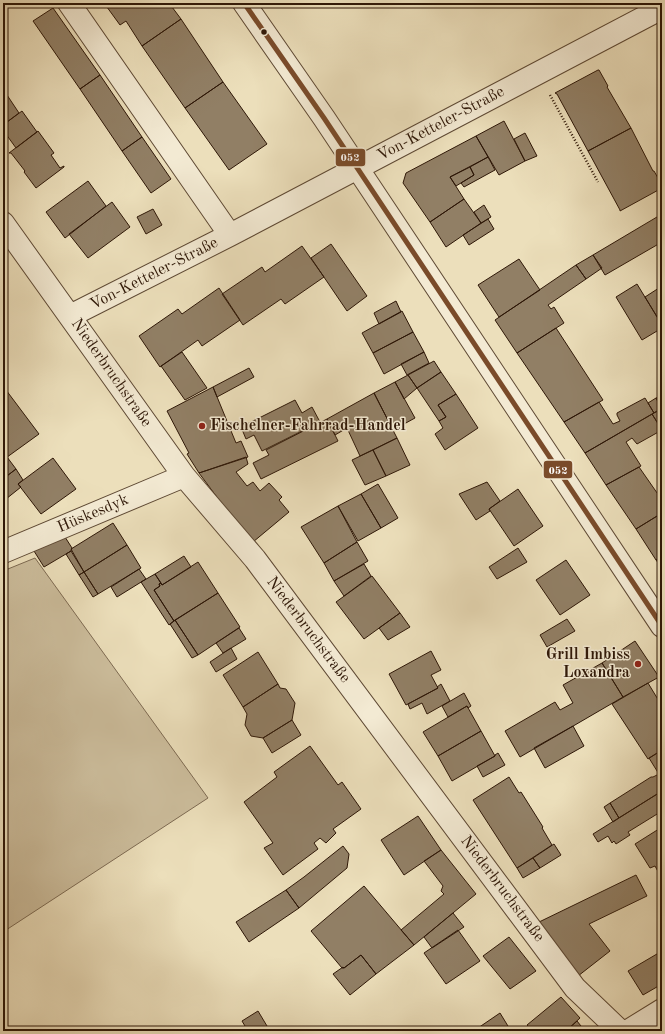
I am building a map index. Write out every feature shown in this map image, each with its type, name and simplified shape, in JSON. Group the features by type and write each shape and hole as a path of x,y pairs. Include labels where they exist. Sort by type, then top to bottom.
{"street":[{"path":"69,3 230,235"},
{"path":"244,3 319,112 662,626"},
{"name":"Von-Ketteler-Straße","path":"70,316 230,235 662,8"},
{"name":"Niederbruchstraße","path":"3,222 184,476 255,559 575,988 620,1031"},
{"name":"Hüskesdyk","path":"3,552 184,476"},
{"path":"628,1031 662,1010"}],"path":[{"path":"538,73 598,182"}],"shaded area":[{"path":"35,558 208,798 3,932 3,571"}],"building":[{"path":"104,3 169,3 181,19 142,46 126,21 120,25"},
{"path":"53,8 100,75 80,89 33,21"},
{"path":"181,19 223,82 185,108 142,46"},
{"path":"598,70 631,128 588,151 557,94 555,93"},
{"path":"100,75 142,137 122,151 80,89"},
{"path":"223,82 267,144 229,170 185,108"},
{"path":"3,89 19,113 3,125"},
{"path":"22,111 37,132 16,148 3,130 3,125"},
{"path":"504,121 525,161 499,175 476,136"},
{"path":"631,128 653,171 662,185 662,188 620,211 588,151"},
{"path":"38,131 54,153 51,155 60,168 64,167 36,188 24,172 25,171 11,153 9,153"},
{"path":"525,133 537,156 525,161 514,139"},
{"path":"476,136 488,157 450,177 464,199 430,222 403,183 406,173"},
{"path":"142,137 171,179 151,193 122,151"},
{"path":"488,157 495,170 464,187 461,183 474,175 470,167"},
{"path":"470,167 474,175 456,186 450,177"},
{"path":"88,181 106,206 65,238 46,212"},
{"path":"464,199 481,223 446,247 430,222"},
{"path":"112,202 130,227 88,258 69,234"},
{"path":"484,205 491,217 481,223 474,212"},
{"path":"153,209 162,225 146,234 137,217"},
{"path":"662,214 662,242 605,275 593,255"},
{"path":"488,219 494,229 469,245 463,235"},
{"path":"331,244 367,296 347,311 311,258"},
{"path":"302,246 324,277 285,304 281,299 243,325 222,294 262,267 265,272"},
{"path":"593,255 602,268 586,279 576,265"},
{"path":"519,259 540,290 499,317 478,285"},
{"path":"576,265 586,279 548,305 551,309 554,307 564,323 517,353 495,320"},
{"path":"637,284 662,325 662,328 642,340 616,297"},
{"path":"662,286 662,325 645,297"},
{"path":"219,288 240,320 202,346 198,340 160,367 139,336 178,309 182,314"},
{"path":"396,301 401,312 379,324 374,313"},
{"path":"402,311 413,332 373,353 362,333"},
{"path":"556,328 603,400 564,422 517,353"},
{"path":"413,332 424,352 384,374 373,353"},
{"path":"182,352 207,388 185,400 161,366"},
{"path":"424,352 429,363 407,375 401,364"},
{"path":"434,361 441,372 417,388 408,375"},
{"path":"249,368 254,377 217,397 213,387"},
{"path":"441,372 456,394 438,405 446,417 439,421 417,388"},
{"path":"408,375 417,388 404,399 395,382"},
{"path":"395,382 415,418 393,430 374,393"},
{"path":"3,386 39,434 3,460"},
{"name":"Fischelner-Fahrrad-Handel","path":"213,387 236,443 241,441 248,457 199,473 187,454 189,453 167,411"},
{"path":"374,393 397,438 360,456 347,428 335,435 327,419"},
{"path":"456,394 478,428 445,450 435,434 443,428 439,421 446,417 438,405"},
{"path":"662,395 662,409 656,398"},
{"path":"645,398 654,413 585,453 564,422 599,402 613,424 620,421 617,413"},
{"path":"656,398 662,409 654,413 648,403"},
{"path":"295,400 302,413 312,407 320,422 262,451 254,435 246,439 241,427"},
{"path":"662,408 662,430 652,414"},
{"path":"652,414 662,430 637,444 632,438 626,442 641,466 606,485 585,453"},
{"path":"327,419 338,441 261,479 253,463 269,455 266,450"},
{"path":"397,438 410,465 386,476 373,450"},
{"path":"373,450 386,476 365,485 352,460"},
{"path":"7,457 16,469 3,479 3,460"},
{"path":"246,457 248,464 236,472 247,486 253,482 260,491 269,483 282,497 279,500 289,512 253,542 199,473"},
{"path":"53,458 76,489 41,514 18,484"},
{"path":"639,467 662,500 662,513 636,529 606,485"},
{"path":"16,469 23,480 18,484 21,487 6,499 3,494 3,479"},
{"path":"487,482 500,501 489,509 490,511 476,520 459,494"},
{"path":"378,484 398,518 381,528 361,494"},
{"path":"518,489 543,526 514,546 489,509"},
{"path":"361,494 381,528 358,541 338,506"},
{"path":"338,506 357,542 324,563 301,527"},
{"path":"662,513 662,556 656,560 636,529"},
{"path":"113,523 127,545 84,572 71,549"},
{"path":"65,537 72,548 71,551 44,567 34,551"},
{"path":"357,542 368,561 334,581 324,563"},
{"path":"127,545 141,568 98,594 84,572"},
{"path":"518,548 527,562 497,579 489,567"},
{"path":"71,551 84,572 79,575 66,554"},
{"path":"184,556 191,567 162,585 155,574"},
{"path":"662,556 662,568 656,560"},
{"path":"566,560 590,595 560,615 536,580"},
{"path":"198,562 218,593 174,621 154,590 160,586 159,584 161,583 162,585"},
{"path":"364,564 371,576 344,596 334,581"},
{"path":"139,569 146,579 117,597 111,587"},
{"path":"84,572 98,594 93,597 79,575"},
{"path":"155,574 161,583 159,584 160,586 154,590 174,621 169,625 141,582"},
{"path":"372,576 400,613 364,639 336,602"},
{"path":"218,593 240,627 198,655 175,620"},
{"path":"400,613 410,627 388,640 379,628"},
{"path":"567,619 575,631 547,647 540,635"},
{"path":"175,620 198,655 192,658 170,624"},
{"path":"239,628 246,639 223,653 216,643"},
{"path":"635,641 659,677 623,697 602,663"},
{"path":"231,648 237,659 216,672 210,662"},
{"path":"431,651 441,670 431,675 438,688 406,705 389,674"},
{"path":"258,652 278,684 243,707 223,675"},
{"path":"602,663 623,697 520,757 505,731 555,702 560,710 573,703 563,685"},
{"path":"648,683 662,706 662,750 648,759 612,704"},
{"path":"278,684 280,688 286,689 295,703 292,720 263,738 251,736 245,725 247,714 243,707"},
{"path":"441,684 450,701 427,714 422,703 410,709 408,704 438,688 437,687"},
{"path":"464,693 471,706 468,708 467,706 448,717 442,706"},
{"path":"467,706 481,731 438,756 423,732"},
{"path":"292,720 301,735 272,753 263,738"},
{"path":"573,726 584,746 545,768 534,748"},
{"path":"481,731 495,756 452,781 438,756"},
{"path":"310,746 338,785 342,782 361,809 333,829 336,833 326,843 320,838 314,843 318,849 283,875 264,848 273,843 244,802 277,777 274,772"},
{"path":"662,750 662,779 649,758"},
{"path":"498,753 505,765 483,777 477,766"},
{"path":"659,774 662,779 662,791 619,818 610,803 651,777"},
{"path":"509,777 519,793 521,792 543,827 542,828 552,845 517,868 473,800"},
{"path":"662,791 662,811 628,832 630,835 616,844 614,841 612,843 608,836 598,842 593,834"},
{"path":"610,803 619,818 613,822 604,807"},
{"path":"418,816 441,850 404,875 381,840"},
{"path":"662,827 662,879 655,866 650,868 635,844"},
{"path":"554,844 561,855 540,868 533,858"},
{"path":"343,846 349,854 347,868 299,908 286,890"},
{"path":"441,850 476,894 414,945 401,930 444,894 441,891 443,886 424,861"},
{"path":"533,858 540,868 523,878 517,868"},
{"path":"636,875 647,896 589,924 610,951 578,976 537,923"},
{"path":"364,886 414,945 376,974 361,955 342,968 311,931"},
{"path":"286,890 299,908 249,942 236,922"},
{"path":"453,913 464,927 432,948 424,937"},
{"path":"458,930 480,961 446,984 424,953"},
{"path":"509,937 536,971 510,989 483,956"},
{"path":"662,951 662,984 643,995 628,971"},
{"path":"361,955 376,974 350,995 333,974 343,967 344,968"},
{"path":"561,997 580,1018 566,1031 532,1031 527,1025"},
{"path":"258,1011 267,1026 259,1031 248,1031 242,1021"},
{"path":"500,1013 511,1031 480,1031 478,1028"},
{"path":"577,1021 585,1031 566,1031"}],"transit line":[{"name":"052","path":"244,3 324,118 662,626"}],"place":[{"name":"Fischelner-Fahrrad-Handel","path":"202,426"},
{"name":"Grill Imbiss Loxandra","path":"638,664"}]}
